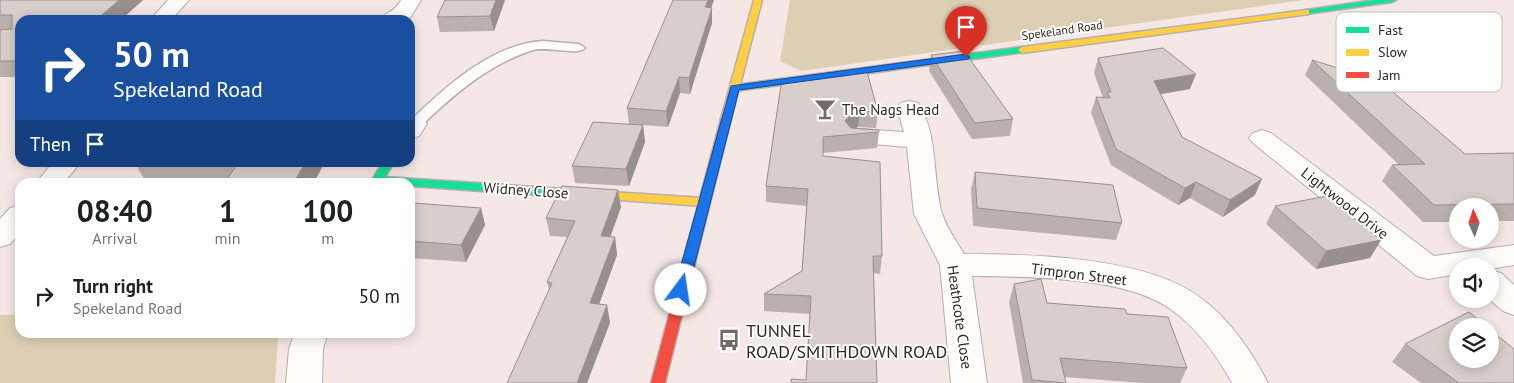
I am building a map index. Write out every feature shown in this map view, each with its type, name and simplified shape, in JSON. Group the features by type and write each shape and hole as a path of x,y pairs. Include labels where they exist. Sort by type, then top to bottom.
{"street":[{"path":"165,15 179,0"},
{"path":"401,15 411,0"},
{"path":"658,383 703,202 758,0"},
{"name":"Spekeland Road","path":"735,88 1392,0"},
{"name":"Heathcote Close","path":"910,108 919,140 928,214 955,265 970,383"},
{"path":"859,137 919,140"},
{"name":"Lightwood Drive","path":"1262,138 1428,268 1449,268"},
{"path":"54,178 64,167"},
{"name":"Widney Close","path":"380,178 386,167"},
{"name":"Widney Close","path":"415,183 703,202"},
{"path":"0,237 15,220"},
{"path":"1499,261 1514,255"},
{"name":"Timpron Street","path":"955,265 1000,264 1128,278 1164,292 1179,299 1217,335 1250,383"},
{"path":"1499,289 1514,303"},
{"path":"304,383 306,349 310,338"}],"lane":[{"path":"415,124 440,98 487,65 534,45 578,48"}],"shaded area":[{"path":"790,0 1303,0 801,71 780,61"},
{"path":"15,314 15,338 278,338 275,383 0,383 0,315"}],"building":[{"path":"0,0 119,0 102,15 15,15 15,61 0,61 0,30 12,29 12,15 0,15"},
{"path":"445,0 496,0 490,16 437,17"},
{"path":"673,0 708,0 705,7 712,8 689,78 679,77 666,111 627,108"},
{"path":"1163,48 1196,74 1154,81 1182,137 1262,179 1230,200 1196,182 1185,188 1116,149 1096,97 1110,98 1107,92 1111,92 1098,58"},
{"path":"964,51 1013,119 975,123 931,55"},
{"path":"1312,60 1336,67 1336,82"},
{"path":"866,68 878,112 860,111 851,114 845,121 851,128 879,130 879,132 823,137 823,156 880,162 882,256 873,256 877,383 791,383 791,379 806,380 811,296 764,294 802,271 808,189 766,186 781,85 806,76"},
{"path":"1347,92 1393,92 1465,154 1514,153 1514,204 1499,204 1499,198 1449,198 1449,205 1434,205 1392,165 1425,164"},
{"path":"593,122 643,125 626,169 572,166"},
{"path":"236,167 303,167 296,178 228,178"},
{"path":"975,172 1113,185 1122,223 977,208"},
{"path":"562,186 618,190 601,236 615,237 590,303 607,305 577,383 507,383 552,283 547,282 575,221 546,218"},
{"path":"1327,196 1381,240 1326,251 1275,206"},
{"path":"415,203 481,208 461,245 415,241"},
{"path":"1041,279 1047,303 1125,309 1127,314 1168,317 1187,368 1060,358 1066,383 1032,380 1014,284"},
{"path":"1469,312 1476,318 1457,318"},
{"path":"1449,322 1449,368 1499,368 1499,337 1514,349 1514,383 1459,383 1405,344"}],"traffic: fast":[{"path":"1306,12 1392,0"},
{"path":"735,88 1022,50"},
{"path":"379,178 386,167"},
{"path":"415,183 596,195"}],"traffic: slow":[{"path":"726,119 758,0"},
{"path":"1022,50 1306,12"},
{"path":"596,195 703,202"}],"traffic: jam":[{"path":"658,383 726,119"}],"place":[{"name":"The Nags Head","path":"825,109"},
{"name":"TUNNEL ROAD/SMITHDOWN ROAD","path":"729,340"}],"route":[{"path":"681,290 735,88 966,57"}]}
